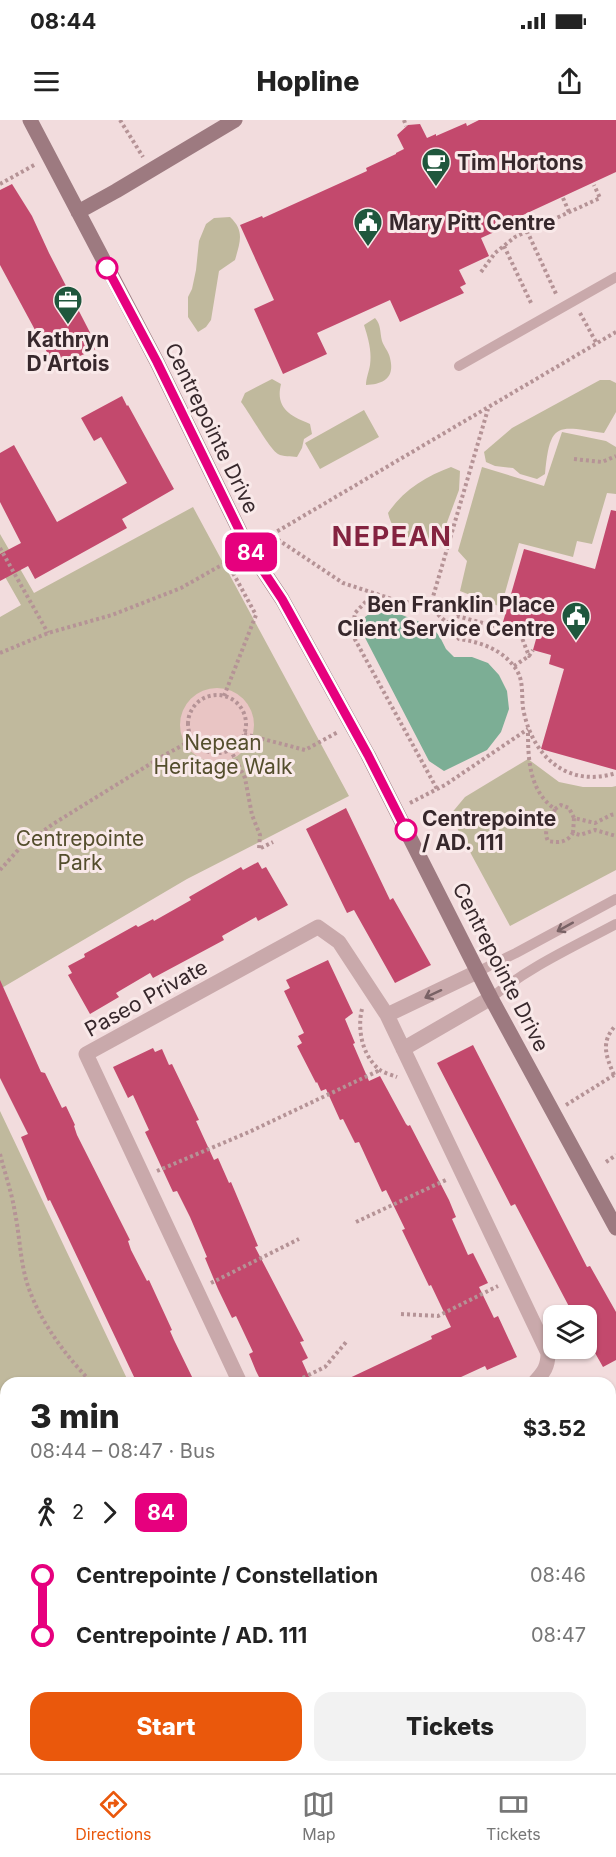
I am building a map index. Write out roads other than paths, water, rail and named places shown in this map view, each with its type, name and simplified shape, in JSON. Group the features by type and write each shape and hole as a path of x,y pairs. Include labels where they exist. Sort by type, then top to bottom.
{"street":[{"name":"Centrepointe Drive","path":"30,120 157,362 248,548 282,599 352,725 491,998 616,1228"},
{"path":"78,212 235,120"},
{"name":"Paseo Private","path":"237,1377 86,1054 318,927 339,942 387,1015 548,1353 548,1363 539,1377"},
{"path":"387,1015 478,971"},
{"path":"403,1049 491,998"}],"lane":[{"path":"459,366 616,276"},
{"path":"478,971 616,899"},
{"path":"491,998 532,968 616,924"}],"place":[{"name":"Tim Hortons","path":"436,188"},
{"name":"Mary Pitt Centre","path":"368,248"},
{"name":"Kathryn D'Artois","path":"68,326"},
{"name":"Ben Franklin Place Client Service Centre","path":"576,642"},
{"name":"Centrepointe / AD. 111","path":"406,830"}],"district":[{"name":"NEPEAN","path":"392,536"}],"park label":[{"name":"Nepean Heritage Walk","path":"223,754"},
{"name":"Centrepointe Park","path":"80,850"}]}
